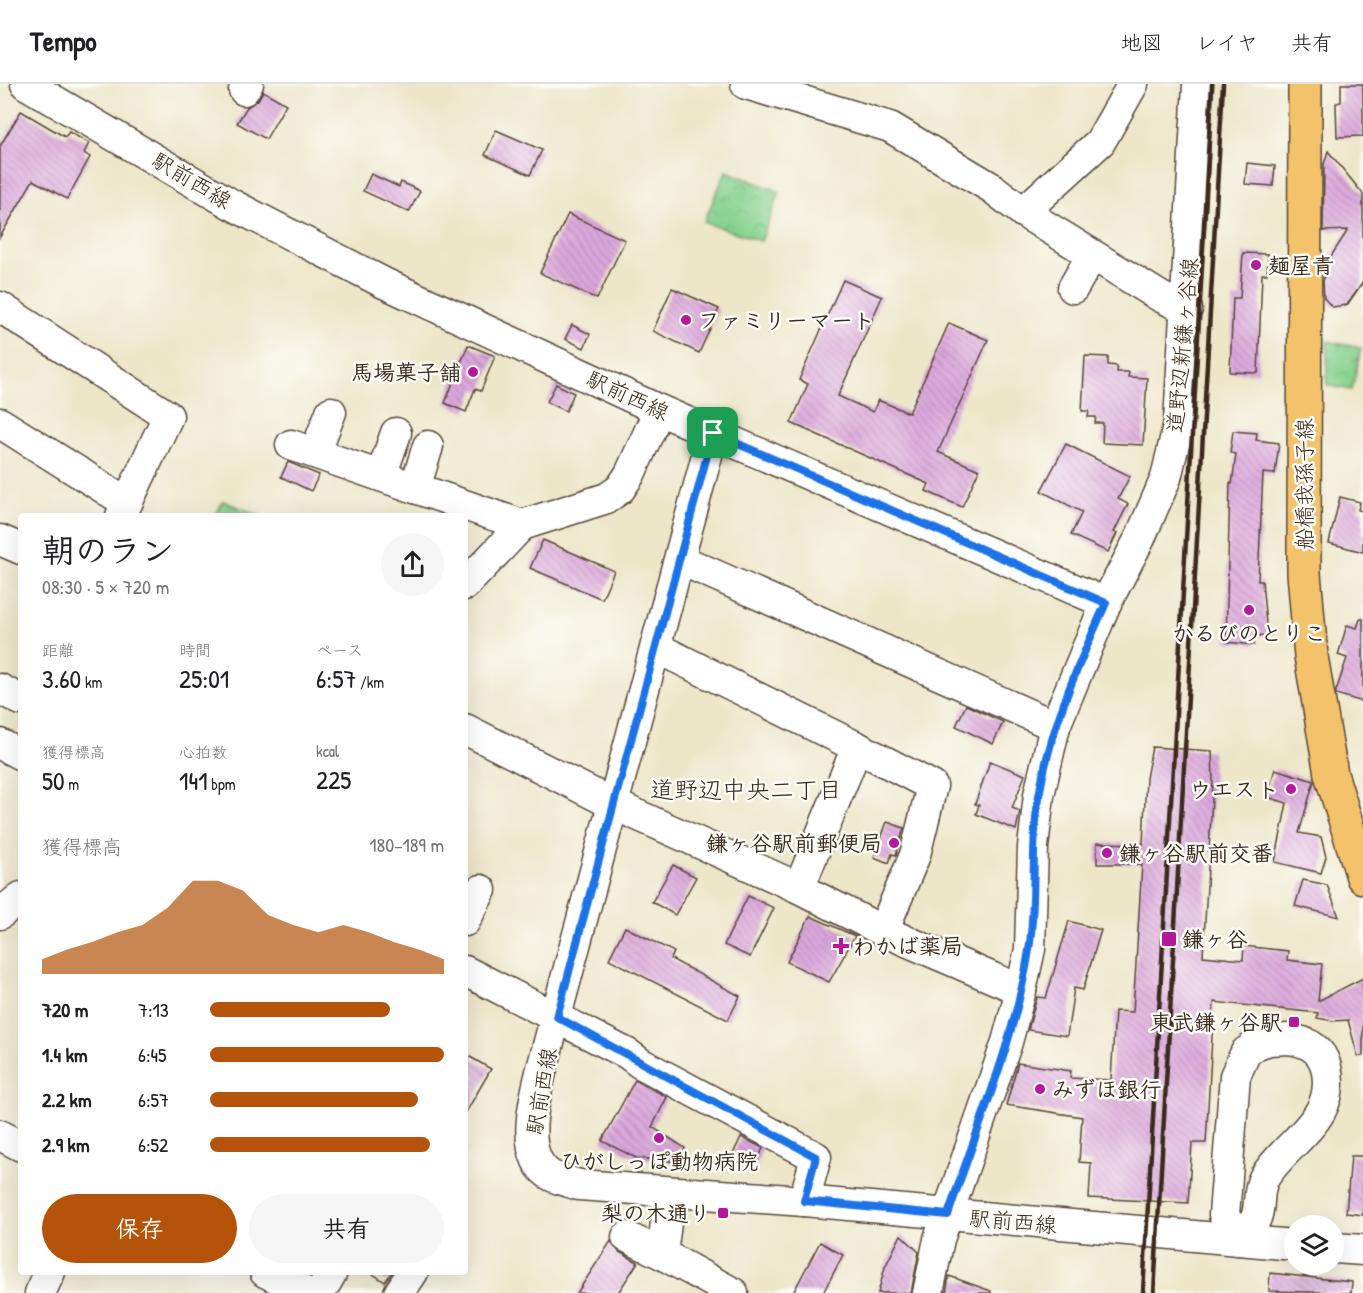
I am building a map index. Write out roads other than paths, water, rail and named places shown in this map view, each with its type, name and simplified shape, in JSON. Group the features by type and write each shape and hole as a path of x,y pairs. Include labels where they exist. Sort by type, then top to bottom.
{"main road":[{"name":"船橋我孫子線","path":"1305,84 1303,479 1305,594 1311,656 1331,774 1363,877"}],"street":[{"name":"駅前西線","path":"26,84 231,204 384,283 713,433 681,560 557,1017 531,1124 532,1152 550,1176 579,1185 804,1201 1284,1244"},
{"path":"747,84 890,127 992,188 1023,212 1092,255 1161,297 1187,309"},
{"path":"1023,212 1100,142 1133,84"},
{"name":"道野辺新鎌ヶ谷線","path":"928,1293 939,1239 1007,1042 1021,990 1030,949 1033,847 1039,795 1055,726 1106,603 1140,538 1166,478 1179,422 1198,84"},
{"path":"1073,288 1092,255"},
{"path":"0,307 168,416 124,509 0,423"},
{"path":"468,582 522,525 607,498 620,489 630,474 659,410"},
{"path":"331,412 303,449 522,525"},
{"path":"381,476 396,433"},
{"path":"713,433 1106,603"},
{"path":"415,488 428,446"},
{"path":"0,540 18,548"},
{"path":"681,560 1055,726"},
{"path":"657,648 932,786 915,855 883,931"},
{"path":"0,689 18,698"},
{"path":"468,731 615,805 799,888 883,931 1021,990"},
{"path":"0,744 18,753"},
{"path":"799,888 857,747"},
{"path":"468,915 481,890"},
{"path":"0,914 18,899"},
{"path":"468,972 557,1017 824,1161 804,1201"},
{"path":"1269,1040 1302,1041 1314,1048 1324,1059 1328,1074 1326,1100 1320,1114 1266,1176 1259,1189 1256,1217 1238,1240 1224,1215 1237,1069 1246,1052 1257,1044 1269,1040"},
{"path":"0,1135 18,1144"},
{"path":"662,1254 670,1192"},
{"path":"627,1237 733,1293"},
{"path":"1344,1249 1363,1250"},
{"path":"40,1293 49,1275"},
{"path":"271,1275 308,1293"},
{"path":"320,1293 330,1275"},
{"path":"399,1293 411,1275"}],"railway":[{"path":"1143,1293 1212,84"},
{"path":"1154,1293 1223,84"}],"place":[{"name":"麺屋青","path":"1256,265"},
{"name":"ファミリーマート","path":"686,320"},
{"name":"馬場菓子舗","path":"473,372"},
{"name":"かるびのとりこ","path":"1249,610"},
{"name":"ウエスト","path":"1291,789"},
{"name":"鎌ヶ谷駅前郵便局","path":"894,843"},
{"name":"鎌ヶ谷駅前交番","path":"1107,853"},
{"name":"鎌ヶ谷","path":"1169,939"},
{"name":"わかば薬局","path":"841,946"},
{"name":"東武鎌ヶ谷駅","path":"1294,1022"},
{"name":"みずほ銀行","path":"1040,1089"},
{"name":"ひがしっぽ動物病院","path":"659,1138"},
{"name":"梨の木通り","path":"723,1213"}],"district":[{"name":"道野辺中央二丁目","path":"746,789"}]}
